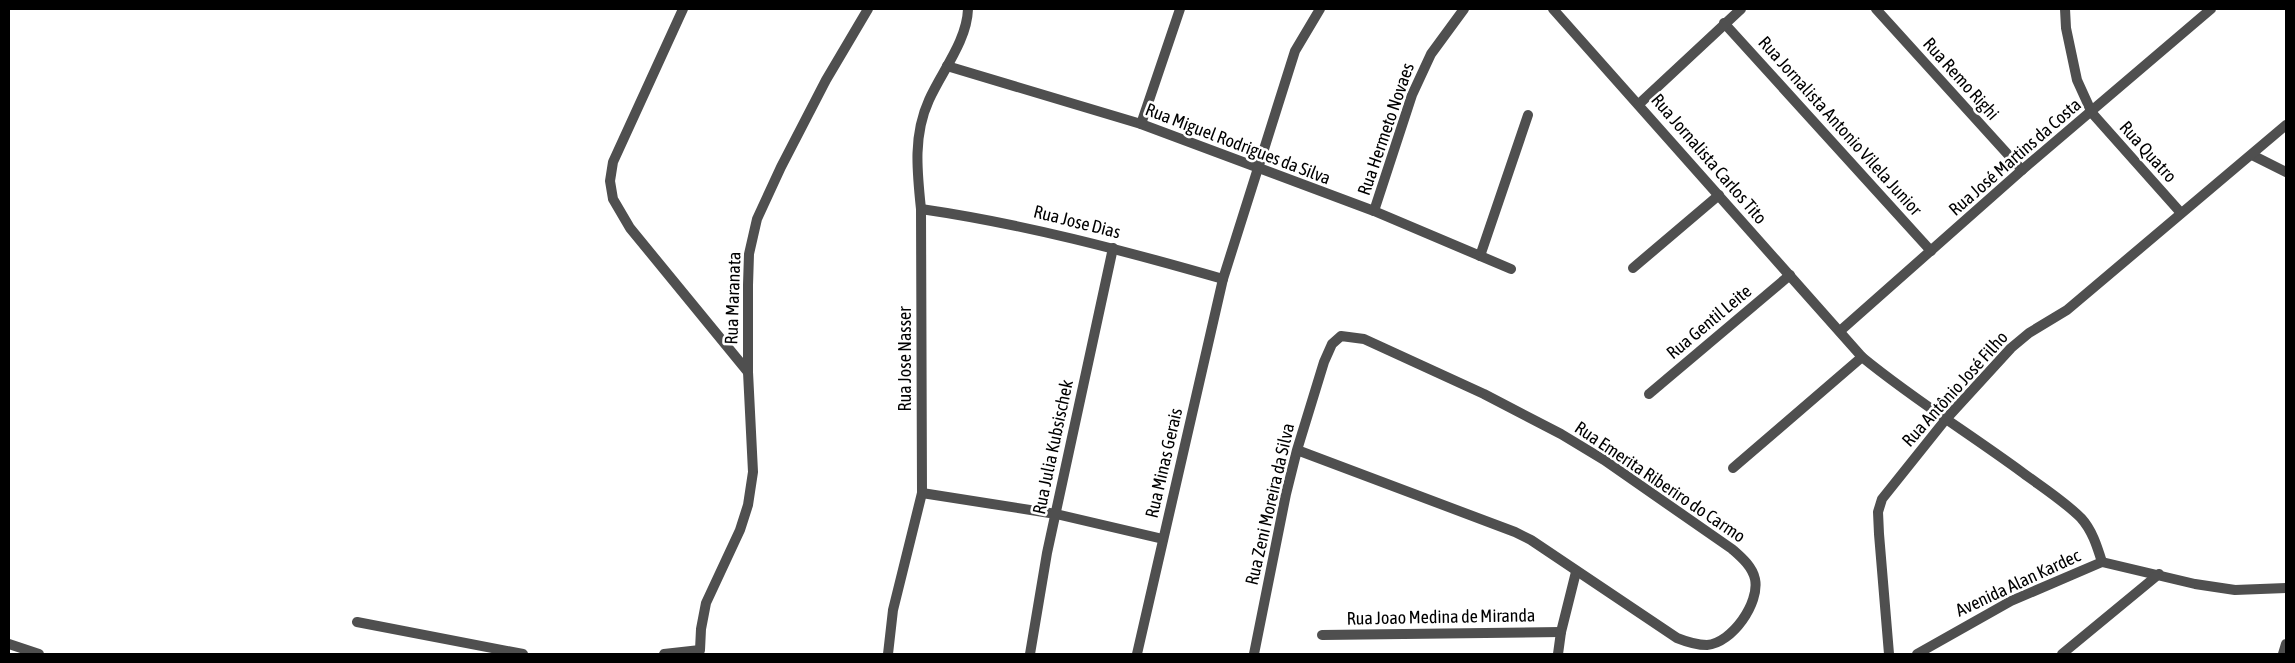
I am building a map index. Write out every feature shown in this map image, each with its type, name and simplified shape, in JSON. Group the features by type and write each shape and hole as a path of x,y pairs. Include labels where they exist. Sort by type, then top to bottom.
{"street":[{"path":"683,9 613,162 610,181 613,199 630,228 748,372"},
{"name":"Rua Maranata","path":"701,652 701,629 706,603 716,578 731,553 740,530 748,505 753,472 748,372 749,254 757,219 781,166 826,80 868,9"},
{"name":"Rua Jose Nasser","path":"888,654 893,610 922,494 921,209 916,167 918,134 928,100 947,66 966,25 968,9"},
{"path":"1141,124 1180,9"},
{"name":"Rua Minas Gerais","path":"1137,654 1223,279 1256,169 1295,51 1320,9"},
{"name":"Rua Hermeto Novaes","path":"1374,212 1412,95 1431,54 1464,9"},
{"name":"Rua Jornalista Carlos Tito","path":"1553,9 1862,357 1892,382 1978,440 2081,518 2092,534 2102,562"},
{"path":"1639,104 1741,9"},
{"name":"Rua Remo Righi","path":"1876,9 2022,170"},
{"name":"Rua Quatro","path":"2065,9 2066,28 2077,80 2092,113 2181,213"},
{"name":"Rua José Martins da Costa","path":"1840,331 2022,170 2092,113 2211,9"},
{"name":"Rua Jornalista Antonio Vilela Junior","path":"1724,23 1931,250"},
{"name":"Rua Miguel Rodrigues da Silva","path":"947,66 1141,124 1374,212 1511,269"},
{"path":"1480,256 1528,115"},
{"name":"Rua Antônio José Filho","path":"1889,654 1879,534 1879,506 1882,499 1946,419 2011,348 2029,333 2067,310 2286,125"},
{"path":"2252,155 2286,172"},
{"path":"1632,268 1719,195"},
{"name":"Rua Jose Dias","path":"921,209 1022,226 1113,248 1223,279"},
{"name":"Rua Julia Kubsischek","path":"1030,654 1047,553 1113,248"},
{"name":"Rua Gentil Leite","path":"1650,394 1790,275"},
{"name":"Rua Emerita Riberiro do Carmo","path":"1297,450 1515,532 1531,540 1677,638 1693,644 1708,645 1723,639 1741,622 1751,607 1756,592 1755,578 1749,565 1732,548 1604,460 1561,434 1484,394 1364,338 1341,336 1332,344 1324,362"},
{"path":"1733,468 1862,357"},
{"name":"Rua Zeni Moreira da Silva","path":"1254,654 1280,522 1297,450 1324,362"},
{"path":"922,494 1056,514 1163,539"},
{"name":"Avenida Alan Kardec","path":"1917,654 2011,601 2102,562 2195,584 2235,590 2286,588"},
{"path":"1558,654 1561,632 1576,572"},
{"path":"2062,654 2159,574"},
{"path":"356,622 523,654"},
{"name":"Rua Joao Medina de Miranda","path":"1322,635 1561,632"},
{"path":"9,644 39,654"},
{"path":"2283,654 2286,644"},
{"path":"664,654 701,652"}]}
